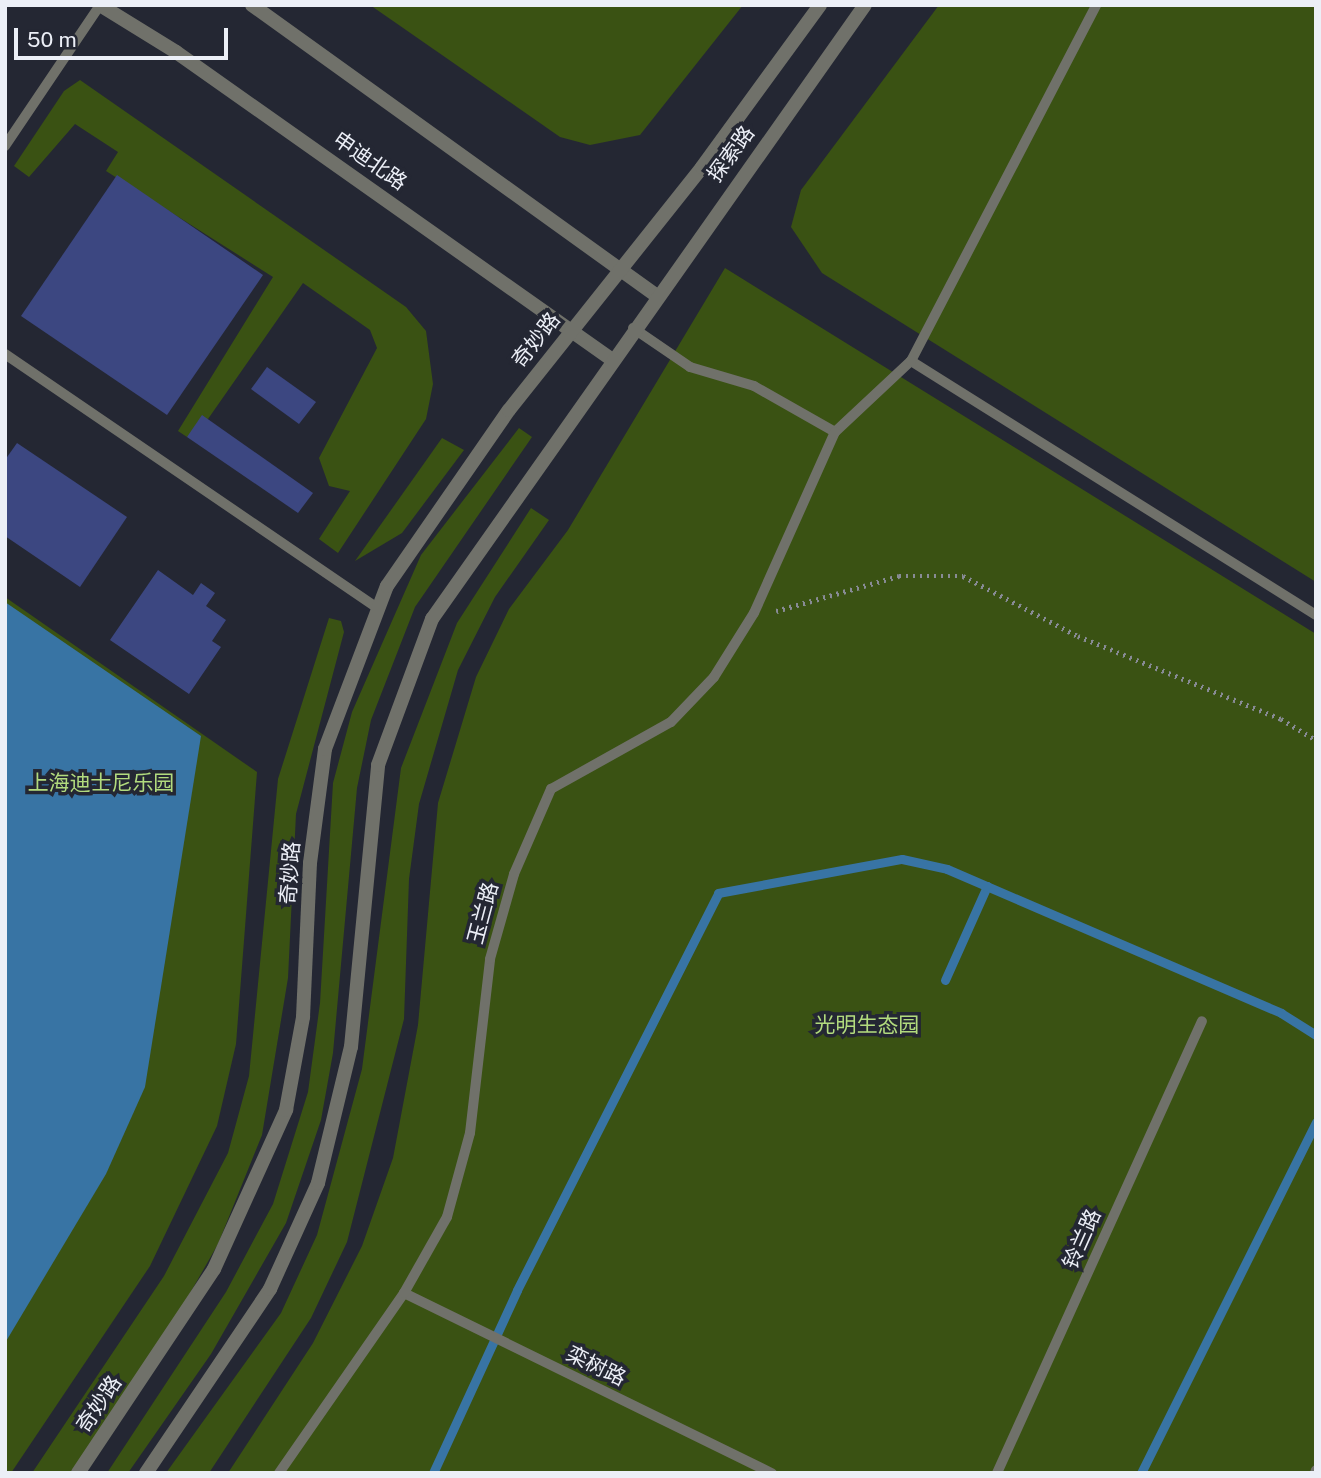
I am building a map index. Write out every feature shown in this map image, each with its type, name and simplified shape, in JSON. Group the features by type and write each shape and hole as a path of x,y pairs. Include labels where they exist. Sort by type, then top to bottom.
{"street":[{"name":"申迪北路","path":"100,5 572,328 611,359"},
{"path":"252,5 656,295"},
{"name":"探索路","path":"596,298 820,5"},
{"name":"探索路","path":"633,328 865,5"},
{"name":"奇妙路","path":"78,1473 214,1269 286,1110 303,1017 310,863 325,748 378,608 434,514 596,298"},
{"path":"146,1473 270,1290 318,1183 351,1047 379,765 408,674 462,569 633,328"}],"lane":[{"path":"5,146 100,5"},
{"path":"633,328 690,367 754,386 835,432 911,361 1096,5"},
{"path":"5,354 378,608"},
{"path":"911,361 1316,615"},
{"name":"玉兰路","path":"279,1473 404,1293 447,1217 470,1133 490,959 514,874 551,789 671,722 714,677 754,613 835,432"},
{"name":"铃兰路","path":"998,1473 1202,1021"},
{"name":"栾树路","path":"404,1293 772,1473"}],"path":[{"path":"754,613 808,606 899,576 963,576 1101,647 1281,719 1316,740"}],"green space":[{"path":"370,5 743,5 640,135 590,145 560,137"},
{"path":"939,5 1316,5 1316,582 822,273 791,227 801,190"},
{"path":"80,80 406,307 426,331 433,384 426,419 338,553 319,539 350,491 329,486 319,458 377,348 370,330 303,283 208,419 187,437 178,431 273,277 106,171 118,152 75,124 29,177 14,166 64,91"},
{"name":"光明生态园","path":"725,268 1316,634 1316,1473 228,1473 313,1343 362,1246 393,1158 418,1025 438,803 476,677 509,609 568,530"},
{"path":"519,428 532,437 415,607 371,720 357,788 333,1053 321,1120 286,1223 211,1354 128,1473 107,1473 226,1292 273,1204 308,1092 320,1003 333,783 352,712 421,555"},
{"path":"442,438 464,450 402,533 355,561"},
{"path":"531,508 549,520 495,597 458,670 419,804 409,879 404,1019 347,1242 311,1318 209,1473 166,1473 281,1313 317,1235 362,1069 401,768 457,623"},
{"name":"上海迪士尼乐园","path":"5,597 257,772 236,1044 217,1126 150,1266 11,1473 5,1473"},
{"path":"329,618 341,621 344,632 296,814 288,978 262,1135 218,1244 165,1337 70,1473 32,1473 164,1276 228,1153 249,1076 278,779"}],"water":[{"name":"上海迪士尼乐园","path":"5,602 201,736 145,1087 106,1174 5,1343"}],"building":[{"path":"117,175 263,275 167,415 21,316"},
{"path":"267,367 316,402 299,424 251,389"},
{"path":"202,415 313,493 298,513 187,437"},
{"path":"17,443 127,517 80,587 5,536 5,460"},
{"path":"158,570 193,595 201,583 215,593 206,606 226,620 212,641 221,647 189,694 110,640"}],"waterway":[{"path":"433,1473 517,1290 718,893 902,859 947,869 1281,1013 1316,1035"},
{"path":"945,980 987,886"},
{"path":"1141,1473 1316,1122"}]}
